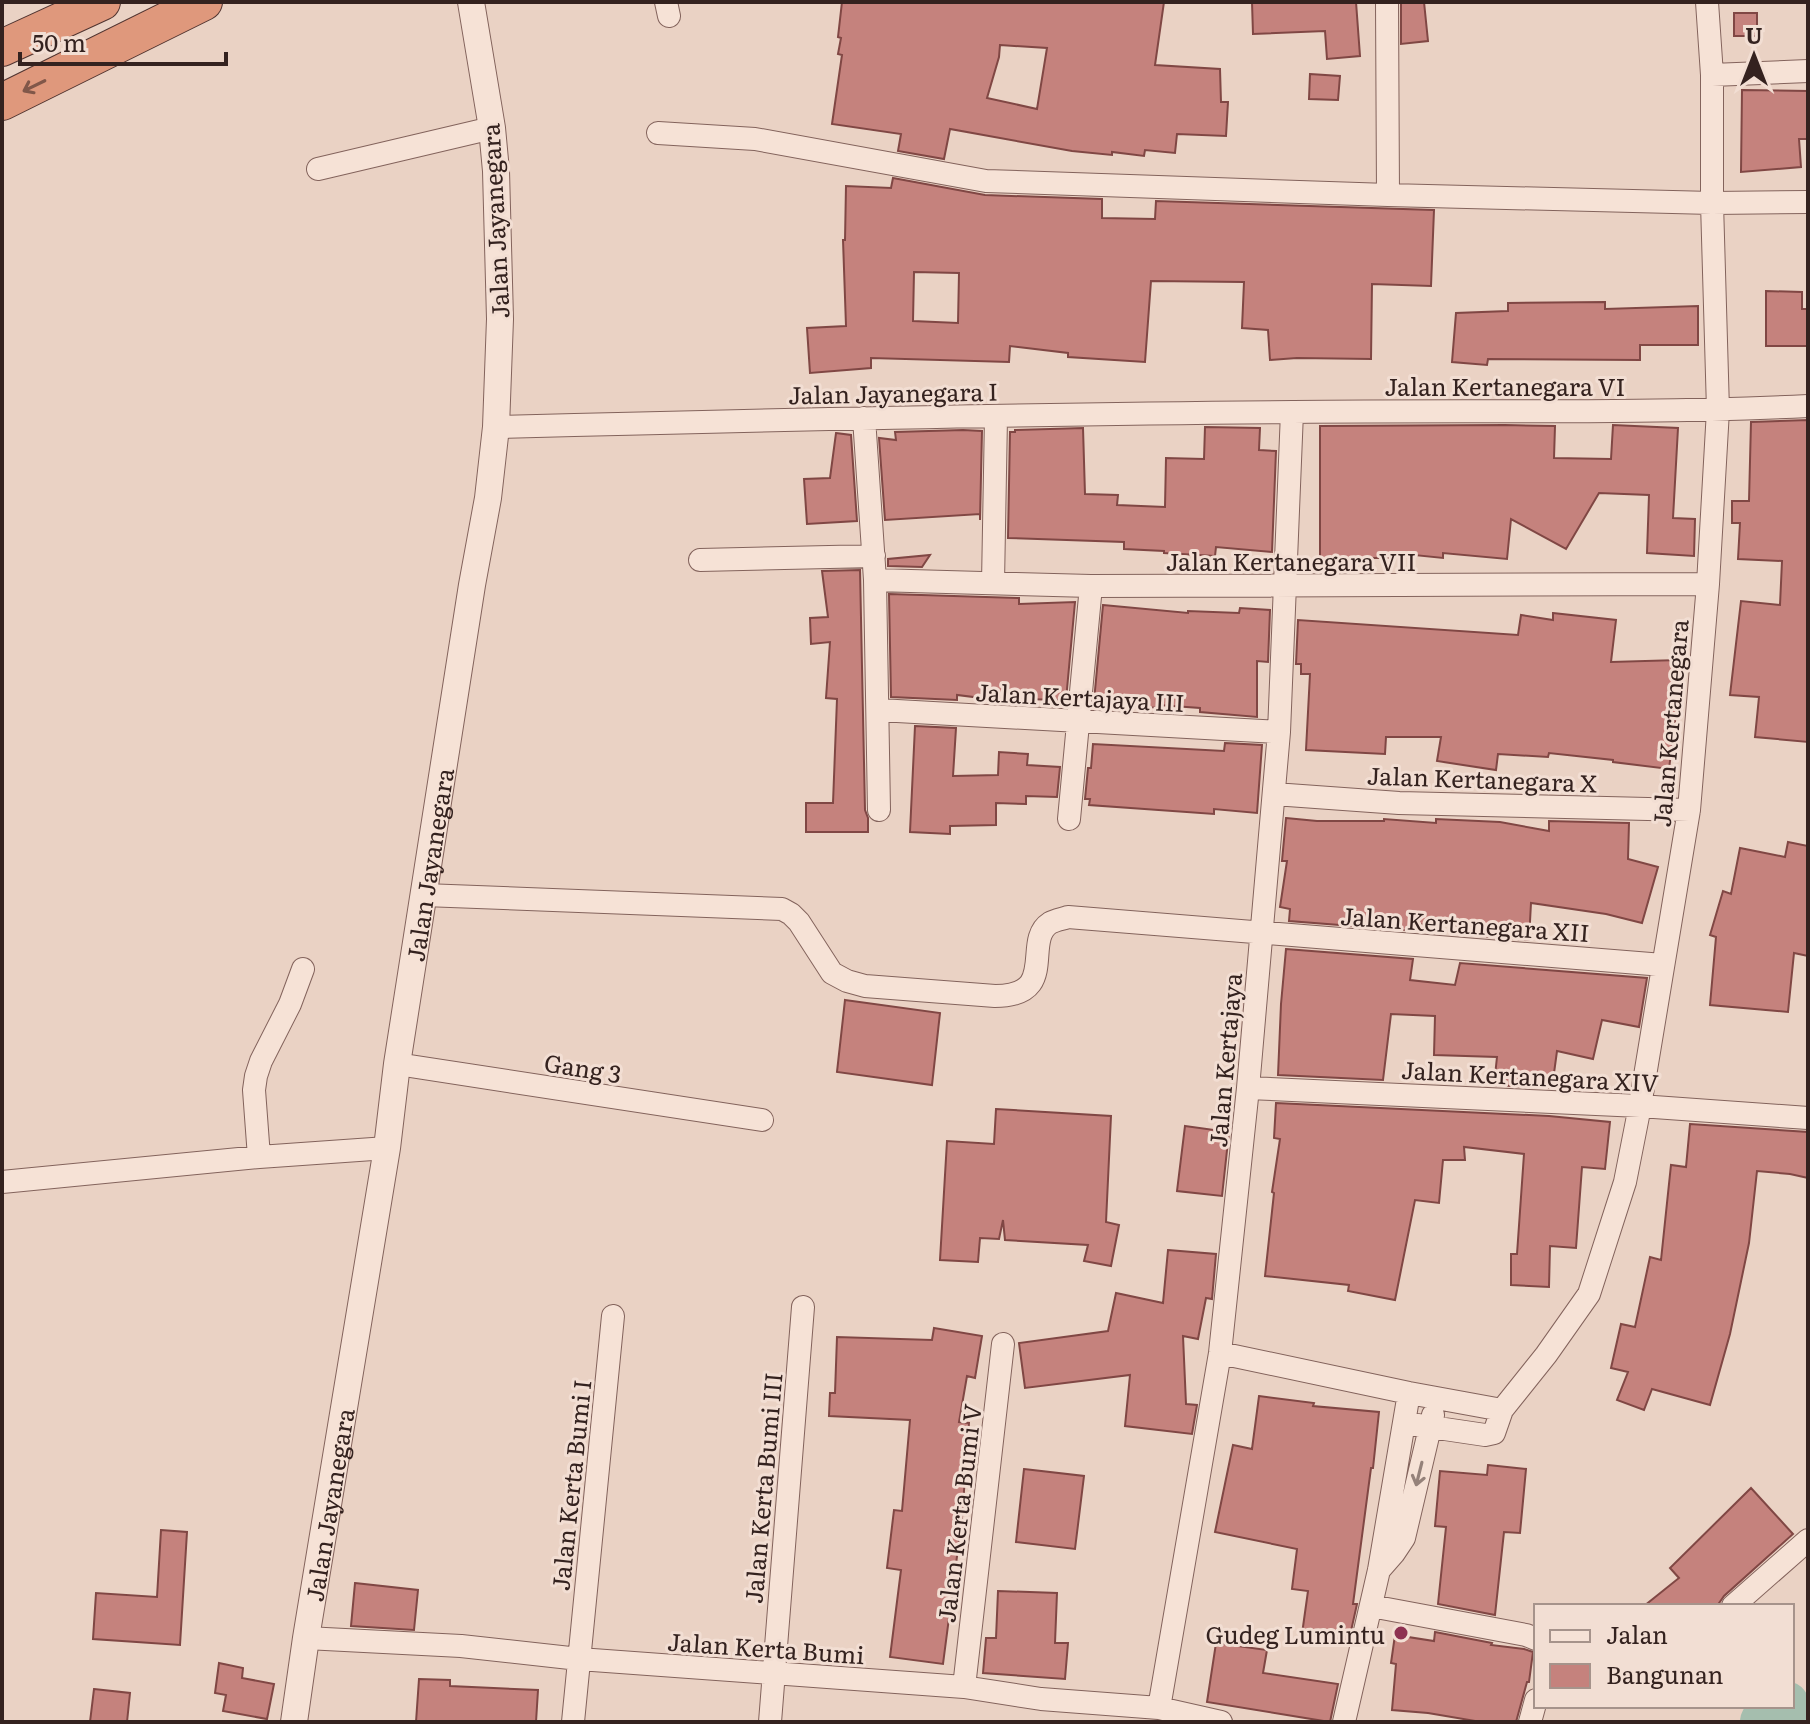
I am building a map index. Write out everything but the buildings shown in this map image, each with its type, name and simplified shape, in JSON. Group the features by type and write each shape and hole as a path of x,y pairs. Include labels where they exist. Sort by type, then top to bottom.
{"highway":[{"path":"2,48 55,12 102,2"},
{"path":"2,102 204,2"}],"street":[{"name":"Jalan Jayanegara","path":"294,1722 387,1148 397,1064 488,498 496,427 500,319 496,171 471,2"},
{"path":"1387,2 1388,195"},
{"name":"Jalan Kertanegara","path":"1430,1428 1485,1435 1494,1433 1502,1410 1589,1294 1625,1182 1640,1106 1689,810 1708,584 1718,410 1712,75 1707,2"},
{"path":"1712,75 1808,71"},
{"path":"318,169 492,128"},
{"path":"658,133 755,139 986,181 1388,195 1712,203 1808,202"},
{"path":"1718,410 1808,406"},
{"name":"Jalan Kertanegara VI","path":"1292,412 1718,410"},
{"name":"Jalan Jayanegara I","path":"496,427 1292,412"},
{"name":"Jalan Kertajaya","path":"1159,1708 1220,1353 1248,1088 1279,732 1292,412"},
{"path":"993,583 996,417"},
{"path":"864,418 875,580 879,810"},
{"path":"700,560 874,556"},
{"name":"Jalan Kertanegara VII","path":"875,580 1091,586 1708,584"},
{"path":"1069,819 1091,586"},
{"name":"Jalan Kertajaya III","path":"879,710 1279,732"},
{"name":"Jalan Kertanegara X","path":"1274,794 1399,803 1689,810"},
{"name":"Jalan Kertanegara XII","path":"424,895 782,909 799,922 832,973 847,981 865,986 995,996 1026,989 1033,981 1042,932 1047,924 1068,917 1663,965"},
{"path":"259,1157 254,1090 256,1076 303,969"},
{"name":"Gang 3","path":"397,1064 762,1120"},
{"name":"Jalan Kertanegara XIV","path":"1248,1088 1640,1106 1808,1118"},
{"path":"2,1182 387,1148"},
{"name":"Jalan Kerta Bumi III","path":"770,1722 803,1307"},
{"name":"Jalan Kerta Bumi I","path":"573,1722 613,1316"},
{"name":"Jalan Kerta Bumi V","path":"964,1687 1003,1344"},
{"path":"1220,1353 1502,1410"},
{"path":"1344,1722 1379,1570 1409,1393"},
{"path":"1379,1570 1404,1538 1436,1398"},
{"path":"1404,1423 1430,1428"},
{"path":"1735,1604 1808,1540"},
{"path":"1371,1606 1534,1638"},
{"name":"Jalan Kerta Bumi","path":"306,1638 461,1646 579,1659 964,1687 1041,1699 1159,1708 1221,1722"}],"waterway":[{"path":"1765,1722 1782,1708"}],"place":[{"name":"Gudeg Lumintu","path":"1401,1633"}]}
